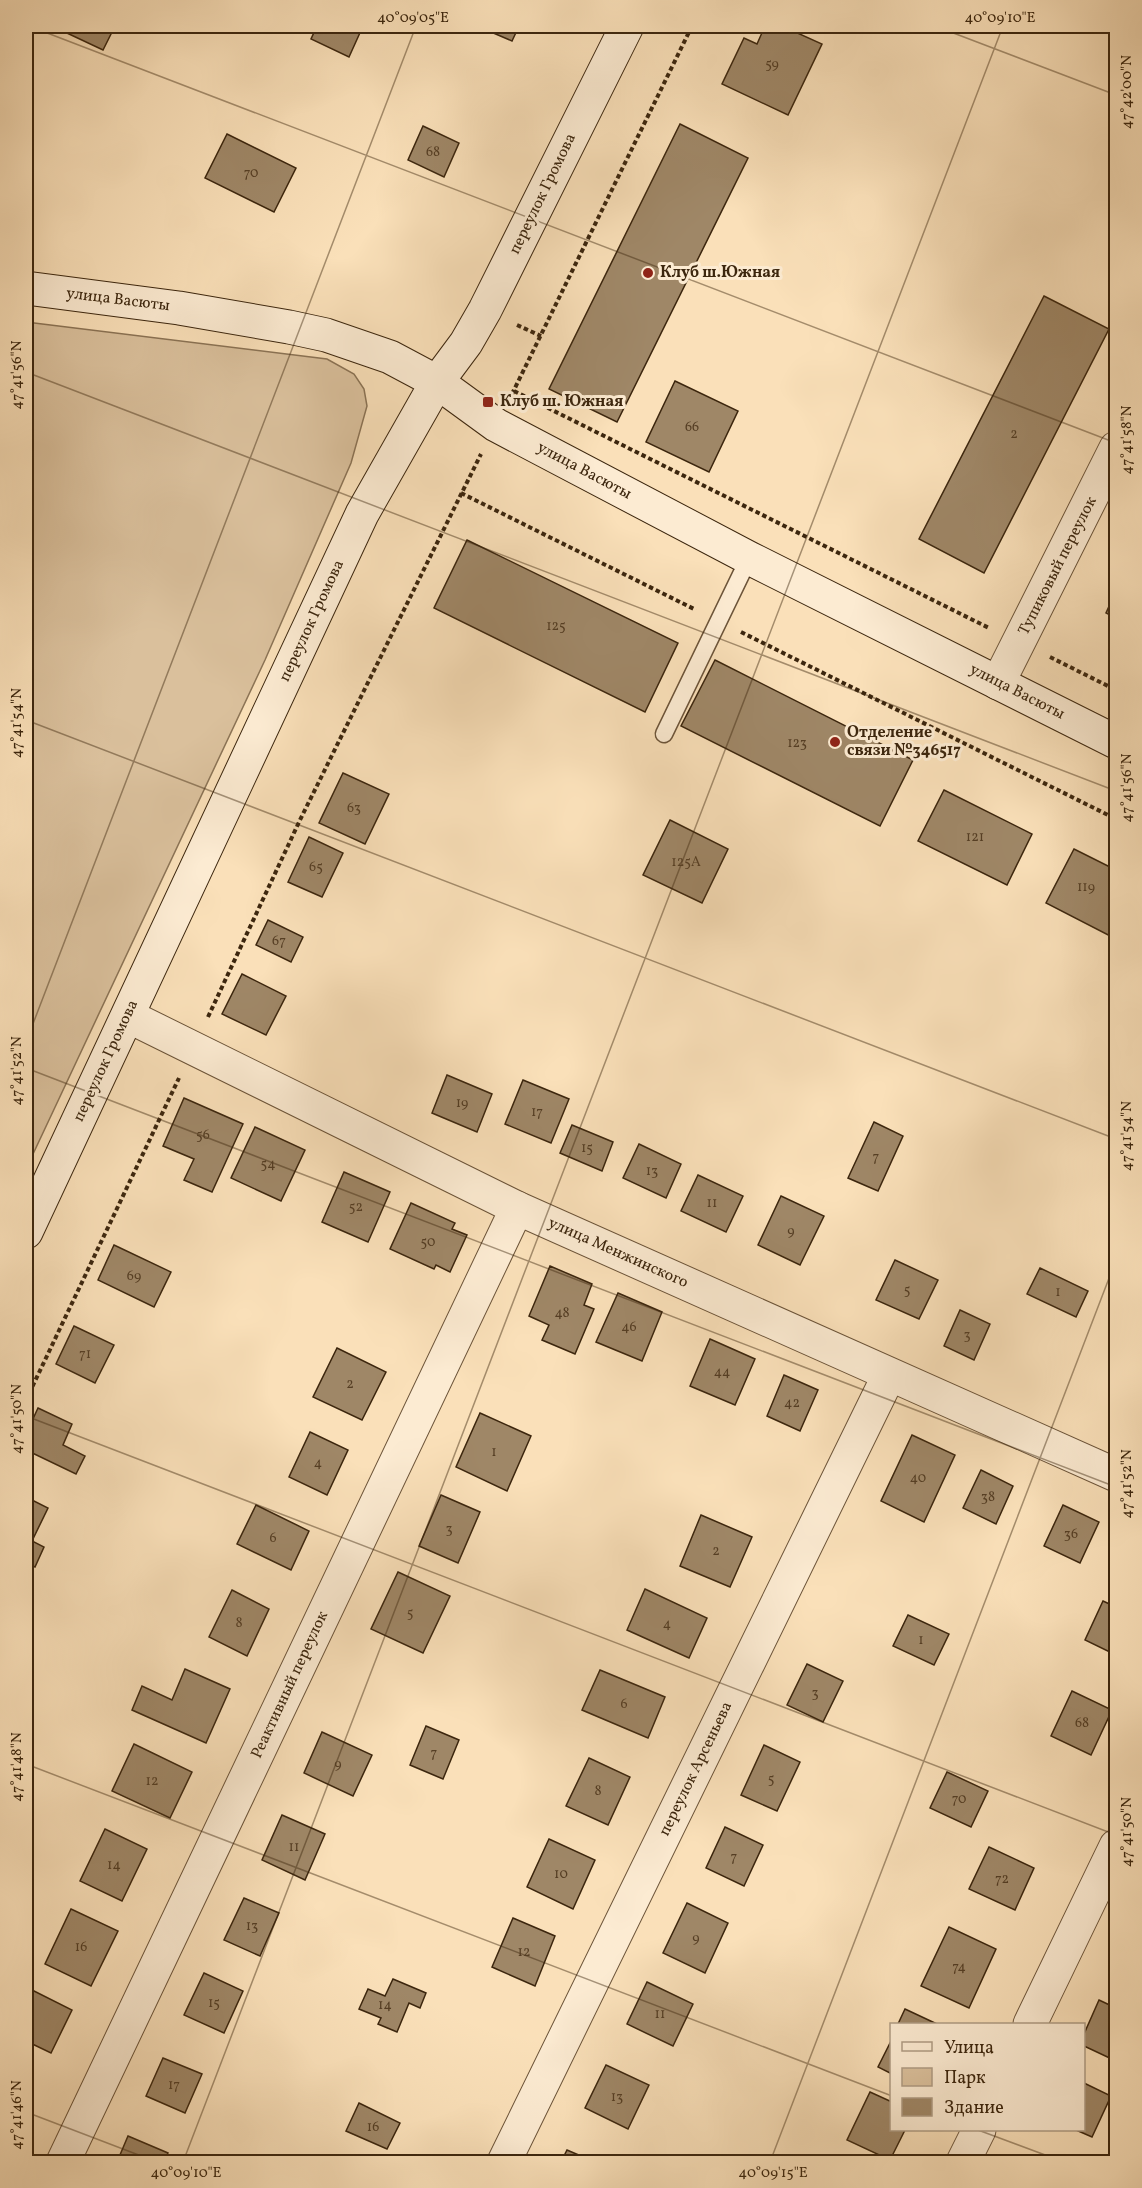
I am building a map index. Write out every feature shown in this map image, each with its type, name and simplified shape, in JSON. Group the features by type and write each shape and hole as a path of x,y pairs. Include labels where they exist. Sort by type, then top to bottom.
{"street":[{"name":"переулок Громова","path":"26,1232 362,514 437,382 466,343 485,310 627,26"},
{"name":"улица Васюты","path":"26,288 179,308 326,335 390,357 437,382 496,425 749,558 1116,742"},
{"name":"Тупиковый переулок","path":"998,683 1116,448"},
{"name":"улица Менжинского","path":"128,1016 517,1208 1116,1475"},
{"name":"Реактивный переулок","path":"63,2163 517,1208"},
{"name":"переулок Арсеньева","path":"504,2163 889,1375"},
{"path":"1031,2023 1116,1846"},
{"path":"963,2163 979,2131"}],"lane":[{"path":"663,734 749,558"}],"path":[{"path":"26,1400 300,820 461,493 514,391 692,26"},
{"path":"514,391 1116,690"},
{"path":"461,493 1116,819"}],"green space":[{"path":"26,322 327,359 354,374 364,389 367,406 351,463 265,660 26,1169"}],"building":[{"path":"52,26 115,26 103,50"},
{"path":"317,26 363,26 349,57 311,39"},
{"path":"477,26 519,26 512,41"},
{"path":"765,26 782,26 822,44 788,115 722,84 744,38 757,44"},
{"name":"Клуб ш.Южная","path":"680,124 748,158 617,422 549,389"},
{"path":"423,126 459,143 444,177 408,160"},
{"path":"227,134 296,168 274,212 205,178"},
{"path":"1044,296 1109,329 984,573 919,539"},
{"path":"675,381 738,411 709,472 646,442"},
{"path":"467,540 678,643 645,712 434,608"},
{"path":"1116,591 1116,618 1106,613"},
{"path":"715,660 913,760 880,826 681,726"},
{"path":"343,773 389,794 365,844 319,823"},
{"path":"944,790 1032,834 1007,885 918,841"},
{"path":"670,820 728,849 702,903 643,875"},
{"path":"309,837 343,853 322,897 288,882"},
{"path":"1074,849 1116,870 1116,939 1046,903"},
{"path":"268,920 303,937 291,962 256,945"},
{"path":"242,974 286,996 266,1035 222,1014"},
{"path":"447,1075 492,1094 477,1132 432,1113"},
{"path":"523,1080 569,1099 551,1143 505,1124"},
{"path":"184,1098 243,1124 212,1192 184,1180 194,1159 163,1146"},
{"path":"874,1122 903,1136 878,1191 848,1178"},
{"path":"572,1125 613,1142 602,1171 560,1153"},
{"path":"255,1127 305,1150 281,1201 231,1178"},
{"path":"639,1144 681,1164 666,1198 623,1178"},
{"path":"344,1172 390,1192 368,1242 322,1222"},
{"path":"698,1175 743,1196 726,1232 681,1211"},
{"path":"781,1196 824,1216 800,1265 758,1245"},
{"path":"411,1203 455,1223 452,1229 467,1235 450,1272 436,1265 434,1269 390,1249"},
{"path":"114,1245 171,1272 154,1307 98,1280"},
{"path":"895,1260 938,1280 919,1319 876,1300"},
{"path":"550,1266 592,1284 584,1305 594,1309 575,1354 542,1340 549,1325 529,1316"},
{"path":"1040,1268 1088,1291 1076,1317 1027,1294"},
{"path":"618,1293 662,1312 642,1361 596,1342"},
{"path":"960,1310 990,1324 974,1360 944,1346"},
{"path":"74,1326 114,1345 95,1383 56,1364"},
{"path":"710,1339 755,1359 735,1405 690,1386"},
{"path":"337,1348 386,1372 362,1420 313,1397"},
{"path":"784,1375 818,1390 800,1431 767,1416"},
{"path":"38,1408 72,1424 63,1445 85,1456 76,1474 26,1450 26,1434"},
{"path":"480,1413 531,1436 507,1491 456,1467"},
{"path":"310,1432 348,1450 327,1495 289,1477"},
{"path":"912,1435 955,1455 924,1522 881,1501"},
{"path":"981,1470 1013,1486 996,1524 963,1508"},
{"path":"441,1495 480,1512 458,1563 419,1546"},
{"path":"26,1497 48,1508 32,1541 44,1547 35,1567 26,1563"},
{"path":"256,1505 309,1531 291,1570 237,1544"},
{"path":"1063,1505 1099,1522 1080,1563 1044,1546"},
{"path":"701,1515 752,1537 730,1587 680,1566"},
{"path":"398,1572 450,1596 423,1653 371,1629"},
{"path":"645,1589 707,1618 689,1658 627,1630"},
{"path":"232,1590 269,1609 247,1656 209,1637"},
{"path":"1103,1601 1116,1607 1116,1655 1085,1640"},
{"path":"908,1615 949,1634 934,1665 893,1646"},
{"path":"807,1664 843,1681 823,1722 787,1705"},
{"path":"185,1669 230,1689 206,1743 132,1710 142,1686 172,1700"},
{"path":"600,1670 665,1697 648,1738 582,1710"},
{"path":"1072,1691 1112,1710 1091,1755 1051,1736"},
{"path":"426,1726 459,1740 443,1779 410,1765"},
{"path":"322,1732 372,1755 353,1796 304,1773"},
{"path":"134,1744 192,1772 170,1818 112,1791"},
{"path":"764,1745 800,1762 777,1811 741,1795"},
{"path":"589,1758 630,1777 608,1825 566,1806"},
{"path":"947,1772 988,1791 971,1827 930,1808"},
{"path":"282,1815 325,1834 305,1880 262,1860"},
{"path":"725,1827 763,1845 744,1886 706,1868"},
{"path":"105,1829 147,1849 122,1901 80,1881"},
{"path":"549,1839 595,1860 573,1909 527,1887"},
{"path":"989,1847 1034,1868 1015,1910 969,1889"},
{"path":"244,1898 279,1913 260,1956 224,1940"},
{"path":"687,1903 728,1923 705,1973 663,1953"},
{"path":"71,1909 118,1931 91,1986 45,1964"},
{"path":"513,1918 555,1936 535,1986 492,1967"},
{"path":"949,1927 996,1949 969,2008 921,1986"},
{"path":"204,1973 243,1991 224,2033 184,2015"},
{"path":"393,1979 426,1993 420,2008 409,2003 397,2032 378,2024 381,2018 359,2009 368,1989 385,1996"},
{"path":"647,1982 693,2004 673,2046 627,2024"},
{"path":"32,1990 72,2010 51,2053 26,2041 26,2003"},
{"path":"1099,2000 1116,2008 1116,2061 1085,2046 1085,2032"},
{"path":"905,2009 935,2023 898,2023"},
{"path":"890,2043 890,2073 878,2067"},
{"path":"163,2058 202,2074 185,2113 146,2096"},
{"path":"606,2065 649,2085 628,2129 585,2108"},
{"path":"1085,2083 1111,2096 1092,2137 1078,2131 1085,2131"},
{"path":"870,2092 890,2101 890,2131 904,2131 890,2160 847,2140"},
{"path":"359,2103 400,2123 387,2149 346,2131"},
{"path":"128,2136 168,2153 164,2162 117,2162"},
{"path":"567,2150 595,2162 561,2162"}],"place":[{"name":"Клуб ш.Южная","path":"648,273"},
{"name":"Клуб ш. Южная","path":"488,402"},
{"name":"Отделение связи №346517","path":"835,742"}]}
